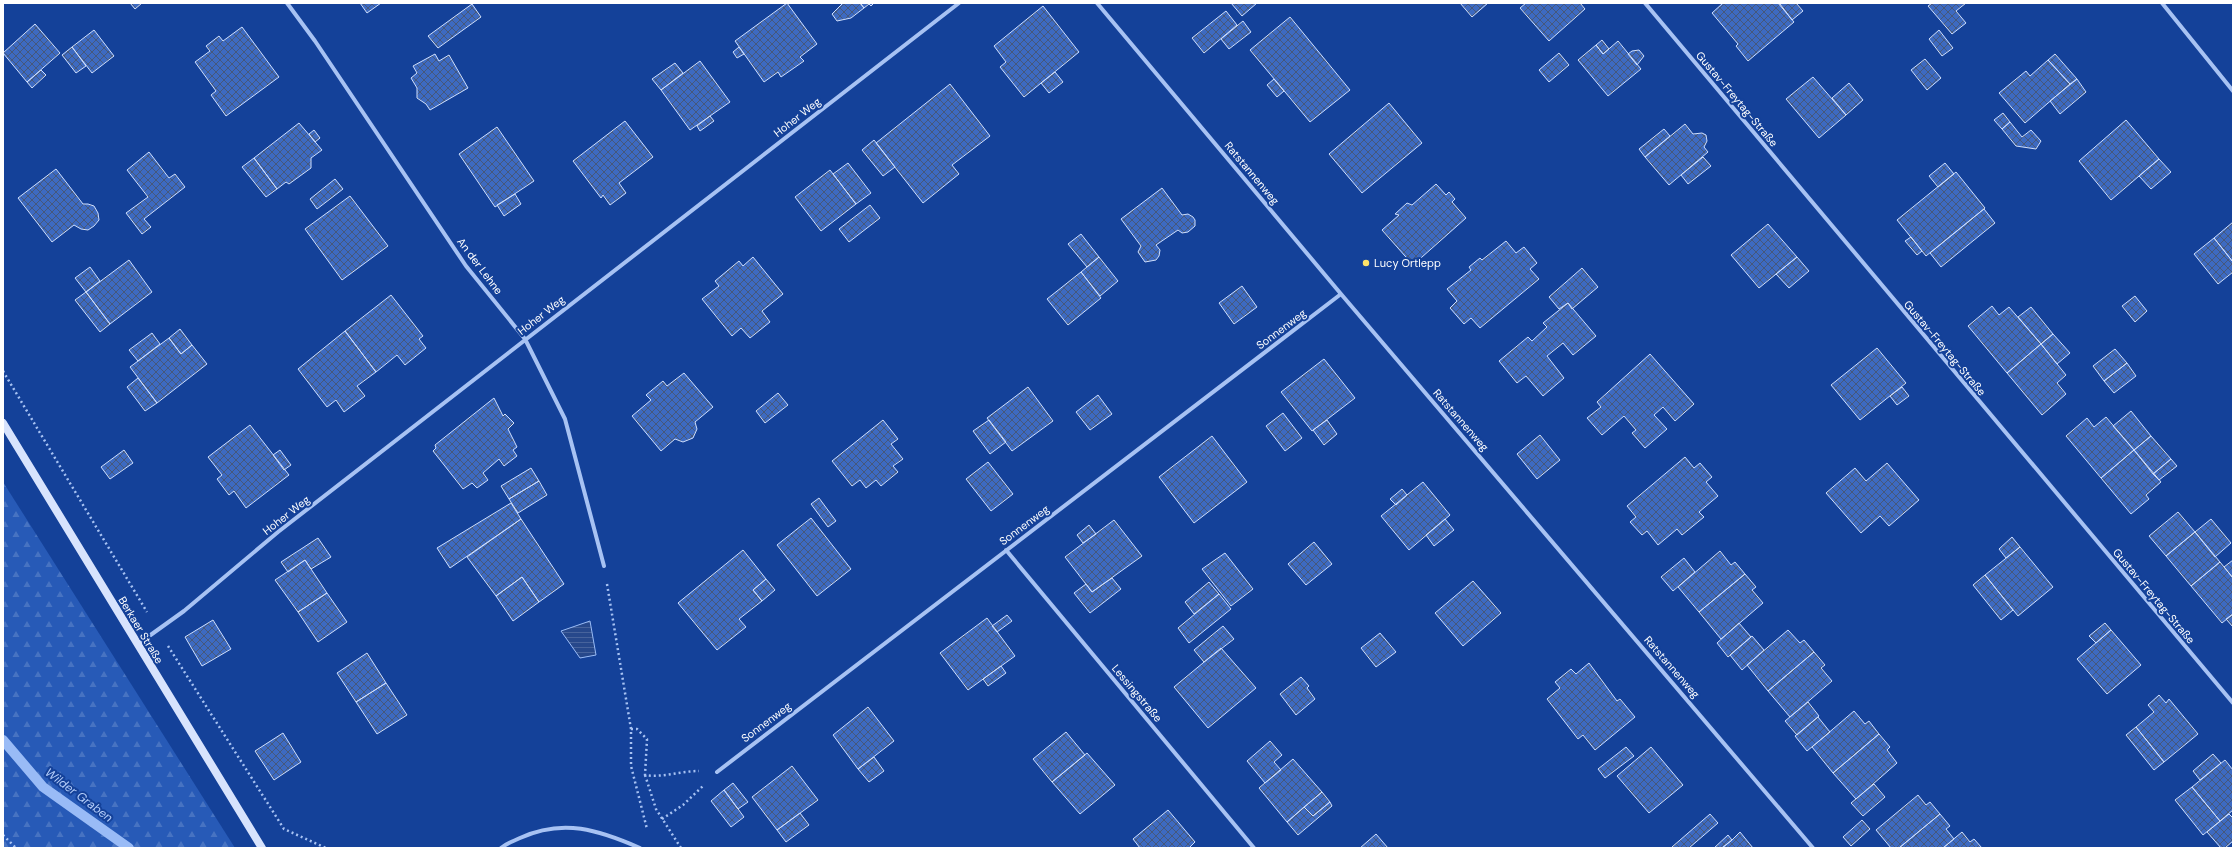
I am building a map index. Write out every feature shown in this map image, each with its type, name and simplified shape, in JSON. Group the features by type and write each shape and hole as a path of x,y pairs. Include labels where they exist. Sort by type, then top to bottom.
{"main road":[{"name":"Berkaer Straße","path":"3,423 262,848"}],"street":[{"name":"An der Lehne","path":"287,3 315,41 466,266 525,339 565,419 604,566"},
{"name":"Hoher Weg","path":"137,644 158,630 278,532 525,339 959,3"},
{"name":"Ratstannenweg","path":"1097,3 1341,294 1813,848"},
{"name":"Gustav-Freytag-Straße","path":"1645,3 2233,703"},
{"path":"2162,3 2233,91"},
{"name":"Sonnenweg","path":"717,772 1341,294"},
{"name":"Lessingstraße","path":"1006,550 1254,848"},
{"path":"501,848 529,834 558,827 584,828 640,848"}],"path":[{"path":"3,371 158,630 284,829 326,848"},
{"path":"604,566 631,729 631,766 648,832"},
{"path":"631,729 637,729 647,739 645,775 656,809 680,848"},
{"path":"645,775 662,776 685,771"},
{"path":"662,819 683,805 717,772"},
{"path":"3,835 16,848"}],"green space":[{"path":"3,482 235,848 3,848"}],"shaded area":[{"path":"590,621 596,655 580,658 561,631"}],"building":[{"path":"130,3 142,3 135,9"},
{"path":"360,3 381,3 367,13"},
{"path":"787,3 817,44 800,57 804,61 781,77 778,72 764,82 735,41"},
{"path":"843,3 860,3 864,8 851,18 837,21 832,14"},
{"path":"860,3 874,3 871,6 869,4 864,8"},
{"path":"1231,3 1257,3 1242,16"},
{"path":"1460,3 1488,3 1472,17"},
{"path":"1526,3 1580,3 1585,9 1549,41 1520,8"},
{"path":"1723,3 1778,3 1794,22 1748,61 1736,46 1738,44 1712,13"},
{"path":"1796,3 1803,11 1792,20 1780,4"},
{"path":"1932,3 1966,3 1956,11 1966,23 1952,34 1928,6"},
{"path":"472,4 481,17 438,48 428,36"},
{"path":"1043,6 1079,52 1024,97 1000,67 1006,62 994,46"},
{"path":"1226,11 1237,25 1204,53 1192,38"},
{"path":"1290,17 1350,90 1310,122 1250,50"},
{"path":"1243,21 1251,32 1229,49 1221,39"},
{"path":"35,24 60,53 27,82 3,53"},
{"path":"242,27 279,77 226,116 211,95 216,91 195,62 210,51 206,46 219,36 223,41"},
{"path":"94,30 114,56 92,73 72,47"},
{"path":"1939,30 1953,48 1942,56 1929,39"},
{"path":"1602,40 1609,49 1603,54 1596,45"},
{"path":"1618,41 1641,69 1608,96 1578,60 1596,45 1603,54"},
{"path":"72,47 86,66 76,73 62,55"},
{"path":"739,47 744,54 737,58 733,52"},
{"path":"1639,50 1644,56 1637,65 1628,54 1632,51"},
{"path":"1559,53 1569,65 1549,82 1539,70"},
{"path":"435,54 439,61 449,55 468,88 430,110 426,104 417,98 417,88 411,78 417,73 413,66"},
{"path":"2055,54 2077,79 2070,84 2048,60"},
{"path":"1925,59 1941,78 1927,90 1911,70"},
{"path":"2048,60 2070,84 2025,123 1999,93 2026,71 2030,76"},
{"path":"700,61 730,102 690,130 661,90"},
{"path":"675,63 683,73 661,90 652,79"},
{"path":"41,70 46,75 32,88 27,82"},
{"path":"1055,72 1063,82 1049,93 1041,83"},
{"path":"1813,77 1846,115 1819,138 1786,99"},
{"path":"1274,79 1284,91 1277,97 1267,85"},
{"path":"2077,79 2086,92 2060,114 2050,101"},
{"path":"1849,83 1863,100 1846,115 1832,98"},
{"path":"950,84 990,136 952,165 959,174 923,203 876,143"},
{"path":"1389,103 1422,143 1362,193 1329,154"},
{"path":"2003,113 2010,122 2002,129 1994,120"},
{"path":"710,116 714,121 700,131 697,126"},
{"path":"2126,120 2159,159 2111,200 2079,161"},
{"path":"625,121 653,157 619,183 626,193 610,205 603,195 601,198 573,161"},
{"path":"2010,122 2022,137 2031,130 2041,141 2036,149 2016,146 2002,129"},
{"path":"299,123 322,150 311,158 311,168 289,184 286,182 277,189 254,158"},
{"path":"1685,124 1693,134 1702,133 1706,135 1707,141 1704,147 1708,152 1669,185 1645,157"},
{"path":"497,127 534,181 495,207 459,154"},
{"path":"1664,129 1670,136 1645,157 1639,149"},
{"path":"314,130 320,138 315,142 309,134"},
{"path":"874,140 895,167 883,176 862,150"},
{"path":"149,152 169,178 175,174 185,187 144,219 151,227 142,234 126,213 148,197 127,170"},
{"path":"1703,157 1711,166 1688,184 1681,175"},
{"path":"254,158 277,189 266,197 242,167"},
{"path":"2159,159 2171,172 2151,189 2139,176"},
{"path":"848,163 871,193 856,204 833,174"},
{"path":"1945,163 1954,174 1938,187 1929,176"},
{"path":"56,169 83,204 94,206 98,213 99,220 88,230 81,229 74,225 52,242 18,198"},
{"path":"830,170 856,204 821,231 795,197"},
{"path":"1956,172 1985,208 1926,256 1897,220"},
{"path":"335,179 343,189 317,209 310,199"},
{"path":"1436,184 1446,195 1449,192 1455,199 1452,202 1466,218 1413,265 1382,230 1399,215 1395,214 1407,203 1412,205"},
{"path":"1162,188 1182,215 1188,214 1193,217 1195,220 1195,226 1188,232 1182,233 1178,230 1156,245 1160,250 1159,256 1156,260 1145,262 1138,252 1141,246 1121,219"},
{"path":"515,194 521,204 504,216 497,205"},
{"path":"350,196 388,246 342,280 305,229"},
{"path":"870,205 880,218 849,242 839,229"},
{"path":"1984,209 1995,223 1941,267 1930,253"},
{"path":"2233,222 2233,262 2214,238"},
{"path":"1768,224 1797,257 1759,288 1731,255"},
{"path":"1081,234 1099,257 1087,267 1068,244"},
{"path":"1911,237 1922,251 1917,255 1905,241"},
{"path":"2214,238 2233,262 2233,272 2218,284 2194,254"},
{"path":"1506,241 1516,253 1524,247 1537,263 1530,269 1539,279 1480,328 1471,318 1464,324 1450,308 1457,301 1447,289 1471,270 1469,267 1480,258 1482,260"},
{"path":"753,257 783,294 762,311 770,322 750,338 741,328 732,336 702,299 719,286 715,281 739,261 743,266"},
{"path":"1099,257 1118,281 1100,296 1081,272"},
{"path":"1797,257 1809,271 1789,288 1776,274"},
{"path":"129,260 152,292 110,324 86,292"},
{"path":"90,267 100,281 86,292 75,278"},
{"path":"1582,268 1598,287 1572,309 1568,303 1559,309 1549,297"},
{"path":"1081,272 1101,298 1068,325 1047,299"},
{"path":"1242,286 1257,307 1234,324 1219,303"},
{"path":"86,292 110,324 100,332 75,300"},
{"path":"391,295 423,336 419,339 426,348 405,365 397,355 376,372 345,331"},
{"path":"2135,296 2147,311 2135,322 2122,306"},
{"path":"1568,303 1596,336 1573,355 1563,343 1547,356 1564,378 1543,396 1526,376 1517,383 1499,361 1528,337 1532,341 1547,327 1543,323"},
{"path":"1992,306 1999,315 2009,307 2041,344 2007,373 1968,326"},
{"path":"2031,307 2053,334 2041,344 2018,317"},
{"path":"180,329 192,345 181,354 169,338"},
{"path":"345,331 376,372 357,386 365,396 344,412 336,400 327,407 298,369"},
{"path":"152,333 160,344 138,361 129,350"},
{"path":"2053,334 2070,353 2057,364 2041,344"},
{"path":"169,338 181,354 192,345 207,364 157,403 130,367"},
{"path":"2041,344 2066,375 2057,383 2066,394 2042,415 2007,373"},
{"path":"1877,348 1906,383 1860,420 1831,385"},
{"path":"2115,349 2127,363 2104,381 2093,366"},
{"path":"1650,354 1694,404 1675,421 1663,407 1654,415 1667,429 1645,448 1632,433 1636,430 1624,416 1602,435 1587,418 1601,407 1597,402"},
{"path":"1324,359 1355,398 1312,431 1281,392"},
{"path":"2127,363 2136,376 2114,393 2104,381"},
{"path":"684,373 713,407 695,422 697,429 693,438 683,442 675,439 661,451 632,416 651,400 646,395 663,381 667,386"},
{"path":"138,378 157,403 145,411 127,387"},
{"path":"1028,387 1053,421 1012,451 987,418"},
{"path":"1902,387 1909,396 1897,405 1890,396"},
{"path":"778,393 788,405 765,423 756,411"},
{"path":"1098,395 1112,414 1090,430 1076,412"},
{"path":"494,398 503,416 505,414 514,423 508,429 517,447 513,450 517,456 504,466 499,459 483,473 488,480 477,488 472,483 463,489 433,451 436,448 435,445"},
{"path":"2131,411 2151,436 2134,450 2113,426"},
{"path":"1283,413 1302,438 1285,451 1266,426"},
{"path":"2106,417 2134,450 2101,478 2066,436 2087,418 2094,427"},
{"path":"883,420 898,439 891,444 903,459 893,466 898,472 881,486 876,480 866,488 860,480 852,486 832,461"},
{"path":"989,420 1006,442 990,454 973,431"},
{"path":"1327,420 1337,434 1324,445 1313,430"},
{"path":"250,425 289,475 246,508 234,491 229,495 217,479 222,475 208,457"},
{"path":"1540,435 1560,460 1537,479 1517,454"},
{"path":"1212,436 1247,482 1194,523 1159,477"},
{"path":"2151,436 2171,459 2153,474 2134,450"},
{"path":"124,450 133,463 110,479 101,467"},
{"path":"280,450 291,465 284,470 273,455"},
{"path":"2134,450 2161,482 2146,495 2149,499 2131,514 2101,478"},
{"path":"1685,457 1694,468 1700,463 1712,477 1706,482 1718,496 1699,512 1704,517 1682,535 1677,529 1658,545 1647,531 1642,535 1630,522 1636,517 1627,506"},
{"path":"2171,459 2177,466 2159,480 2153,474"},
{"path":"988,462 1013,494 991,511 966,479"},
{"path":"1887,463 1919,500 1889,526 1880,516 1861,533 1826,493 1855,468 1866,481"},
{"path":"531,468 539,481 509,499 501,486"},
{"path":"539,481 547,495 518,513 509,499"},
{"path":"1423,482 1450,515 1409,550 1381,516"},
{"path":"1402,489 1407,495 1396,505 1390,499"},
{"path":"819,498 836,521 828,527 811,504"},
{"path":"511,503 521,519 450,568 437,548"},
{"path":"2178,512 2195,532 2166,556 2149,536"},
{"path":"811,518 851,569 817,596 777,545"},
{"path":"521,519 564,584 539,602 522,577 496,596 467,557"},
{"path":"1445,519 1454,530 1434,546 1426,535"},
{"path":"2211,519 2231,543 2215,557 2195,532"},
{"path":"1114,520 1142,556 1092,592 1065,557"},
{"path":"1089,525 1096,534 1083,543 1077,535"},
{"path":"2195,532 2220,562 2191,586 2166,556"},
{"path":"2012,537 2020,547 2006,558 1999,549"},
{"path":"318,538 331,557 311,569 305,560 288,572 281,562"},
{"path":"1314,542 1332,564 1306,585 1288,564"},
{"path":"2020,547 2053,587 2018,616 1985,575"},
{"path":"743,550 766,579 753,590 762,601 739,619 746,627 717,650 678,603"},
{"path":"1720,551 1731,565 1735,562 1745,574 1699,612 1678,587"},
{"path":"1225,553 1253,589 1231,606 1202,569"},
{"path":"1684,558 1695,572 1673,591 1661,577"},
{"path":"305,560 327,593 298,612 275,580"},
{"path":"2233,560 2233,578 2224,567"},
{"path":"2220,562 2233,578 2233,614 2222,623 2191,586"},
{"path":"1745,574 1756,587 1752,590 1763,603 1721,639 1699,612"},
{"path":"1985,575 2013,610 2001,620 1973,585"},
{"path":"522,577 539,602 513,621 496,596"},
{"path":"1112,578 1121,589 1090,613 1074,593 1086,584 1092,592"},
{"path":"766,579 775,590 762,601 753,590"},
{"path":"1473,581 1501,613 1463,646 1435,613"},
{"path":"1209,582 1219,594 1194,614 1185,602"},
{"path":"327,593 347,622 318,642 298,612"},
{"path":"1219,594 1231,609 1189,643 1178,628"},
{"path":"2233,614 2233,627 2226,619"},
{"path":"1007,615 1012,621 997,632 992,626"},
{"path":"987,618 1015,656 968,690 940,653"},
{"path":"213,620 231,649 202,666 185,637"},
{"path":"1739,623 1751,637 1728,657 1717,643"},
{"path":"2105,623 2111,630 2096,643 2089,636"},
{"path":"1223,626 1234,639 1204,662 1194,650"},
{"path":"1788,630 1800,643 1804,640 1814,652 1768,691 1747,665"},
{"path":"2111,630 2141,665 2107,694 2077,659"},
{"path":"1380,633 1396,652 1376,667 1361,648"},
{"path":"1752,636 1764,650 1742,670 1730,655"},
{"path":"1221,648 1256,688 1208,728 1174,687"},
{"path":"1814,652 1825,665 1821,668 1832,681 1790,717 1768,691"},
{"path":"367,653 386,683 356,702 337,673"},
{"path":"1589,663 1617,701 1620,699 1635,717 1595,750 1583,735 1578,739 1547,699 1560,688 1555,682 1571,669 1576,674"},
{"path":"1001,666 1006,673 988,686 983,679"},
{"path":"1301,677 1309,686 1307,688 1315,699 1296,715 1280,694"},
{"path":"386,683 407,715 377,734 356,702"},
{"path":"2159,695 2166,703 2169,699 2198,734 2164,762 2136,727 2154,712 2148,705"},
{"path":"1808,702 1819,716 1797,735 1785,721"},
{"path":"868,707 894,741 858,769 833,735"},
{"path":"1854,711 1865,724 1869,721 1879,734 1833,773 1812,747"},
{"path":"1818,717 1830,732 1807,751 1795,736"},
{"path":"2136,727 2164,762 2154,770 2126,735"},
{"path":"1066,732 1085,755 1052,782 1033,759"},
{"path":"283,733 301,762 274,780 255,751"},
{"path":"1879,734 1890,747 1887,750 1897,763 1856,799 1833,773"},
{"path":"1270,741 1282,755 1274,762 1281,770 1265,783 1247,761"},
{"path":"1626,747 1634,756 1605,778 1598,769"},
{"path":"1651,747 1683,785 1649,813 1617,776"},
{"path":"1087,753 1115,785 1080,814 1052,782"},
{"path":"2213,754 2221,763 2200,780 2193,771"},
{"path":"874,757 884,771 869,782 858,769"},
{"path":"1293,759 1322,792 1287,822 1259,788"},
{"path":"2225,760 2233,770 2233,810 2220,821 2192,787"},
{"path":"792,766 818,800 777,830 752,797"},
{"path":"733,783 748,802 738,809 724,790"},
{"path":"1874,784 1885,797 1863,816 1851,803"},
{"path":"2192,787 2220,821 2203,835 2175,800"},
{"path":"724,790 744,817 731,827 711,801"},
{"path":"1322,792 1330,802 1313,816 1304,807"},
{"path":"1918,795 1926,805 1930,802 1940,814 1899,848 1891,848 1876,830"},
{"path":"1330,802 1332,806 1298,835 1287,822 1304,807 1313,816"},
{"path":"1168,810 1195,842 1189,848 1140,848 1133,839"},
{"path":"800,813 809,825 786,842 777,830"},
{"path":"1710,814 1718,823 1689,848 1672,847"},
{"path":"1940,814 1950,826 1946,829 1954,839 1943,848 1899,848"},
{"path":"2229,814 2233,818 2233,841 2225,848 2221,848 2207,832"},
{"path":"1862,820 1870,829 1851,846 1843,837"},
{"path":"1740,832 1753,848 1722,848 1732,840"},
{"path":"1962,832 1970,842 1974,839 1982,848 1943,848"},
{"path":"1376,834 1388,848 1360,848"},
{"path":"1728,835 1732,840 1722,848 1714,848"}],"waterway":[{"name":"Wilder Graben","path":"3,740 43,787 129,848"}],"place":[{"name":"Lucy Ortlepp","path":"1366,263"}]}
